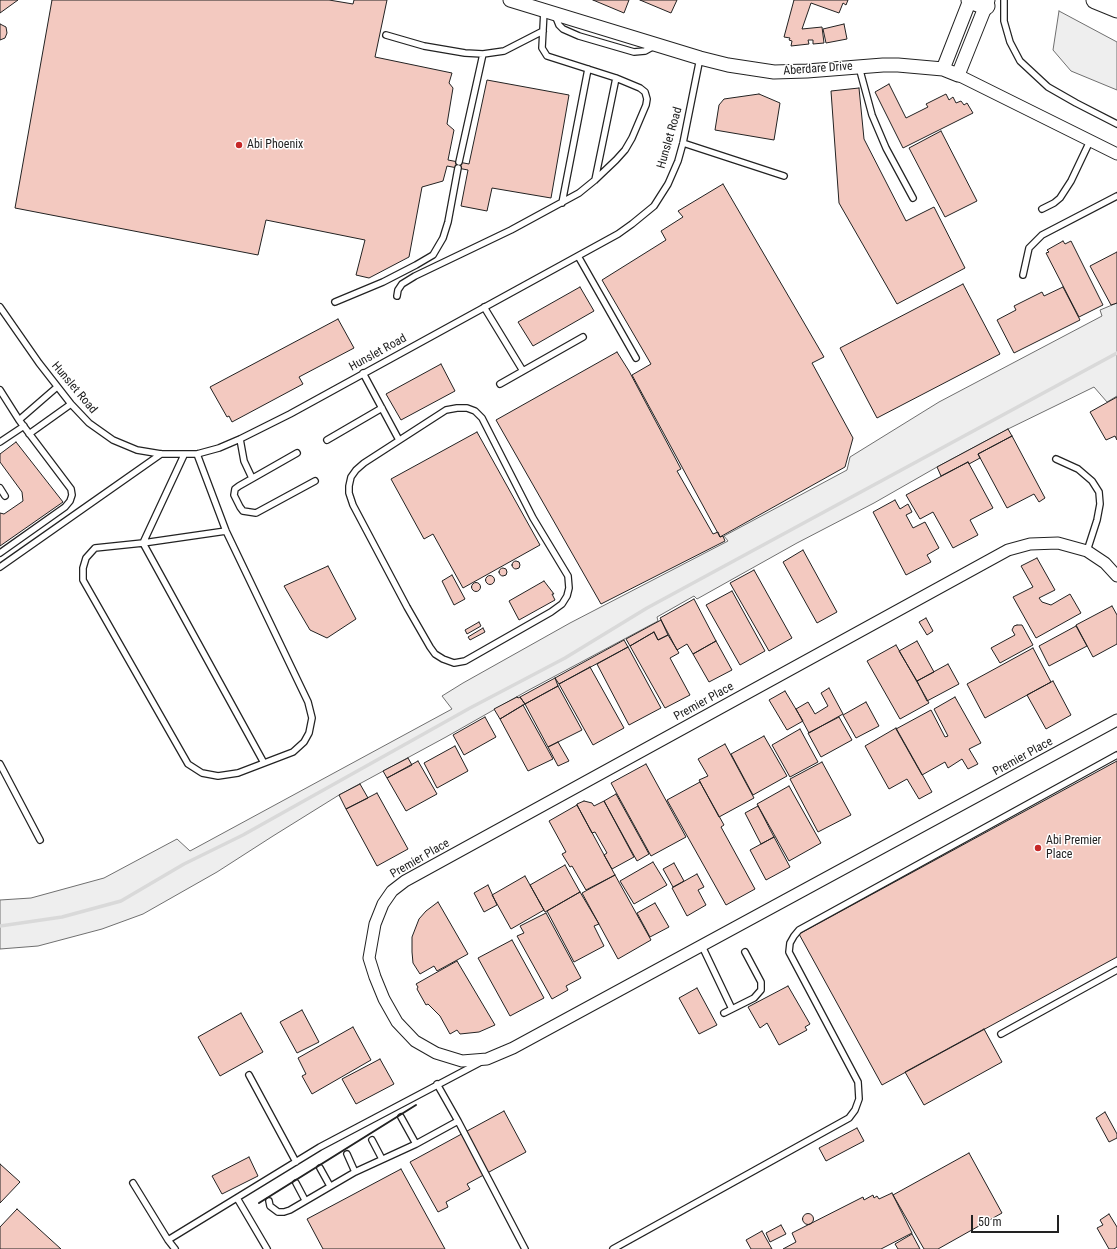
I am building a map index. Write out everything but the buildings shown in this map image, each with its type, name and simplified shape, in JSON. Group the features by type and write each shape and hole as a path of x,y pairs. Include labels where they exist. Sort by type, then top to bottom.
{"main road":[{"path":"1096,0 1117,9"}],"street":[{"name":"Aberdare Drive","path":"510,0 700,58 728,65 774,72 898,65 943,69 1117,154"},
{"path":"943,69 977,1"},
{"path":"958,75 977,1"},
{"name":"Premier Place","path":"1117,576 1105,563 1087,551 1058,543 1030,544 1008,550 405,881 392,891 382,904 374,924 369,958 390,1011 397,1022 415,1041 436,1053 462,1061 487,1059 513,1048 1117,720"}],"lane":[{"path":"1004,0 1004,21 1010,42 1020,61 1048,86 1117,124"},
{"path":"397,296 398,290 402,284 414,276 511,230 578,193 595,180 616,160 625,150 632,138 647,99 645,92 640,88 616,78 547,56 542,48 543,30 549,12"},
{"path":"386,35 424,46 465,54 482,54 504,51 543,30"},
{"path":"334,302 383,282 416,266 432,255 443,238 448,222 482,54"},
{"name":"Hunslet Road","path":"0,307 57,387 71,404 89,423 114,440 138,450 160,454 197,454 219,448 290,414 618,234 632,224 654,206 668,184 678,161 700,58"},
{"path":"859,67 872,114 886,148 913,198"},
{"path":"562,203 588,69"},
{"path":"595,180 616,78"},
{"path":"1042,209 1060,198 1071,182 1090,141"},
{"path":"683,143 784,176"},
{"path":"1023,275 1029,248 1042,235 1117,196"},
{"path":"578,256 636,358"},
{"path":"484,307 523,371"},
{"path":"500,384 583,337"},
{"path":"363,373 399,440"},
{"path":"19,420 57,387"},
{"path":"0,390 19,420 71,489 72,495 70,501 65,507 0,553"},
{"path":"30,434 71,404"},
{"path":"327,440 382,408"},
{"path":"467,408 475,411 482,418 533,518 568,576 569,588 567,596 562,604 540,619 466,661 454,663 443,660 435,654 403,601 353,505 349,493 349,486 356,470 399,440 446,410 467,408"},
{"path":"0,442 24,426"},
{"path":"240,439 244,461 252,478"},
{"path":"297,453 235,489 234,495 243,511 256,513 315,481"},
{"path":"0,567 160,454"},
{"path":"197,454 226,531 308,702 312,718 309,733 304,742 293,752 238,773 218,776 202,773 188,764 83,580 83,568 86,558 94,548 143,543 226,531"},
{"path":"143,543 184,455"},
{"path":"1056,459 1078,469 1092,481 1099,492 1100,504 1097,520 1087,551"},
{"path":"0,488 5,496"},
{"path":"143,543 264,764"},
{"path":"613,1249 849,1118 855,1110 859,1099 858,1082 789,952 790,943 800,930 1117,755"},
{"path":"0,764 40,840"},
{"path":"702,946 732,1009"},
{"path":"724,1013 754,998 761,990 761,982 744,952"},
{"path":"1001,1034 1117,970"},
{"path":"168,1240 320,1148 437,1084 487,1059"},
{"path":"249,1075 296,1162"},
{"path":"437,1084 525,1249"},
{"path":"401,1117 416,1144"},
{"path":"269,1201 270,1206 278,1212 284,1212 355,1172 416,1144 458,1121"},
{"path":"372,1140 382,1159"},
{"path":"347,1154 355,1172"},
{"path":"320,1168 330,1186"},
{"path":"133,1183 175,1249"},
{"path":"296,1183 305,1200"},
{"path":"237,1198 267,1249"}],"shaded area":[{"path":"1059,11 1117,42 1117,90 1071,71 1053,50"},
{"path":"1117,303 1117,396 1107,402 1094,387 1008,429 697,599 694,596 657,617 658,621 527,691 339,795 217,872 143,914 102,929 38,946 0,949 0,900 31,898 104,878 177,839 190,851 452,709 442,696 463,683 570,623 728,541 724,536 847,470 850,457 939,402 1102,316 1100,310"}],"waterway":[{"path":"0,926 62,917 121,901 184,864 243,835 470,708 565,658 647,608 1117,353"}],"wall":[{"path":"259,1203 416,1105"}],"place":[{"name":"Abi Phoenix","path":"239,145"},
{"name":"Abi Premier Place","path":"1038,848"}]}
